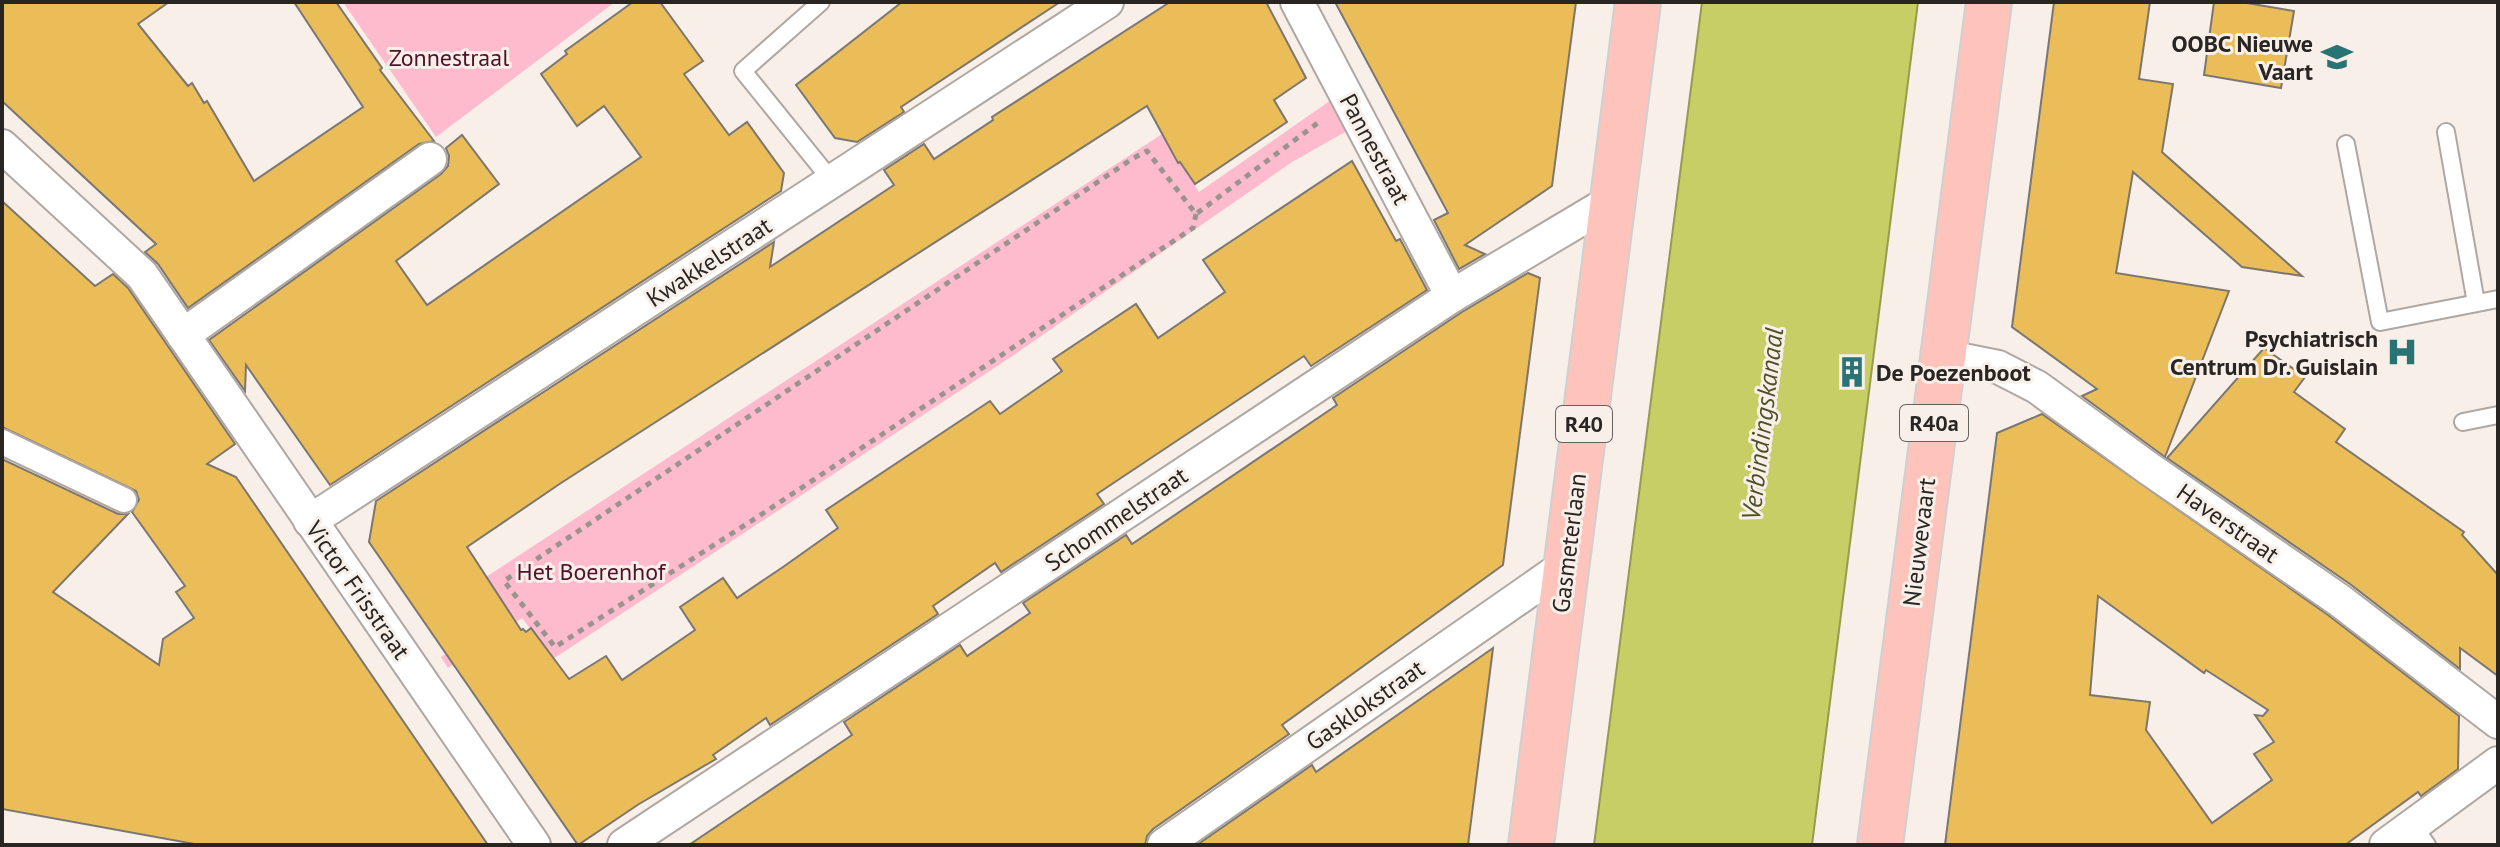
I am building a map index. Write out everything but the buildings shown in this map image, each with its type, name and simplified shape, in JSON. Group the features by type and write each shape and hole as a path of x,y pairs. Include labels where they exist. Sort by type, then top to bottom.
{"main road":[{"name":"Gasmeterlaan","path":"1531,845 1638,2"},
{"name":"Nieuwevaart","path":"1880,845 1989,2"}],"street":[{"name":"Kwakkelstraat","path":"310,521 1107,2"},
{"name":"Pannestraat","path":"1297,2 1452,296"},
{"name":"Victor Frisstraat","path":"2,146 142,275 534,845"},
{"path":"183,335 430,159"},
{"name":"Schommelstraat","path":"624,845 1452,296 1613,200"},
{"name":"Haverstraat","path":"1943,356 1998,367 2037,387 2339,600 2498,722"},
{"path":"2,442 124,500"},
{"name":"Gasklokstraat","path":"1164,845 1566,565"},
{"path":"2386,845 2420,835 2498,763"}],"lane":[{"path":"821,2 743,71 832,181"},
{"path":"2446,132 2476,303"},
{"path":"2346,144 2380,322 2498,299"},
{"path":"2463,422 2498,415"}],"path":[{"path":"1196,214 1147,151 504,581 555,647 756,518 1193,228 1196,214 1349,100"}],"green space":[{"name":"Zonnestraal","path":"343,2 615,2 436,137"},
{"name":"Het Boerenhof","path":"1344,91 1361,123 1292,162 1014,355 553,659 522,618 448,668 441,657 506,612 486,577 1162,134 1177,163 1180,162 1199,192"}],"water":[{"name":"Verbindingskanaal","path":"1702,2 1918,2 1812,845 1594,845"}],"place":[{"name":"OOBC Nieuwe Vaart","path":"2337,57"},
{"name":"Psychiatrisch Centrum Dr. Guislain","path":"2402,352"},
{"name":"De Poezenboot","path":"1852,372"}]}
